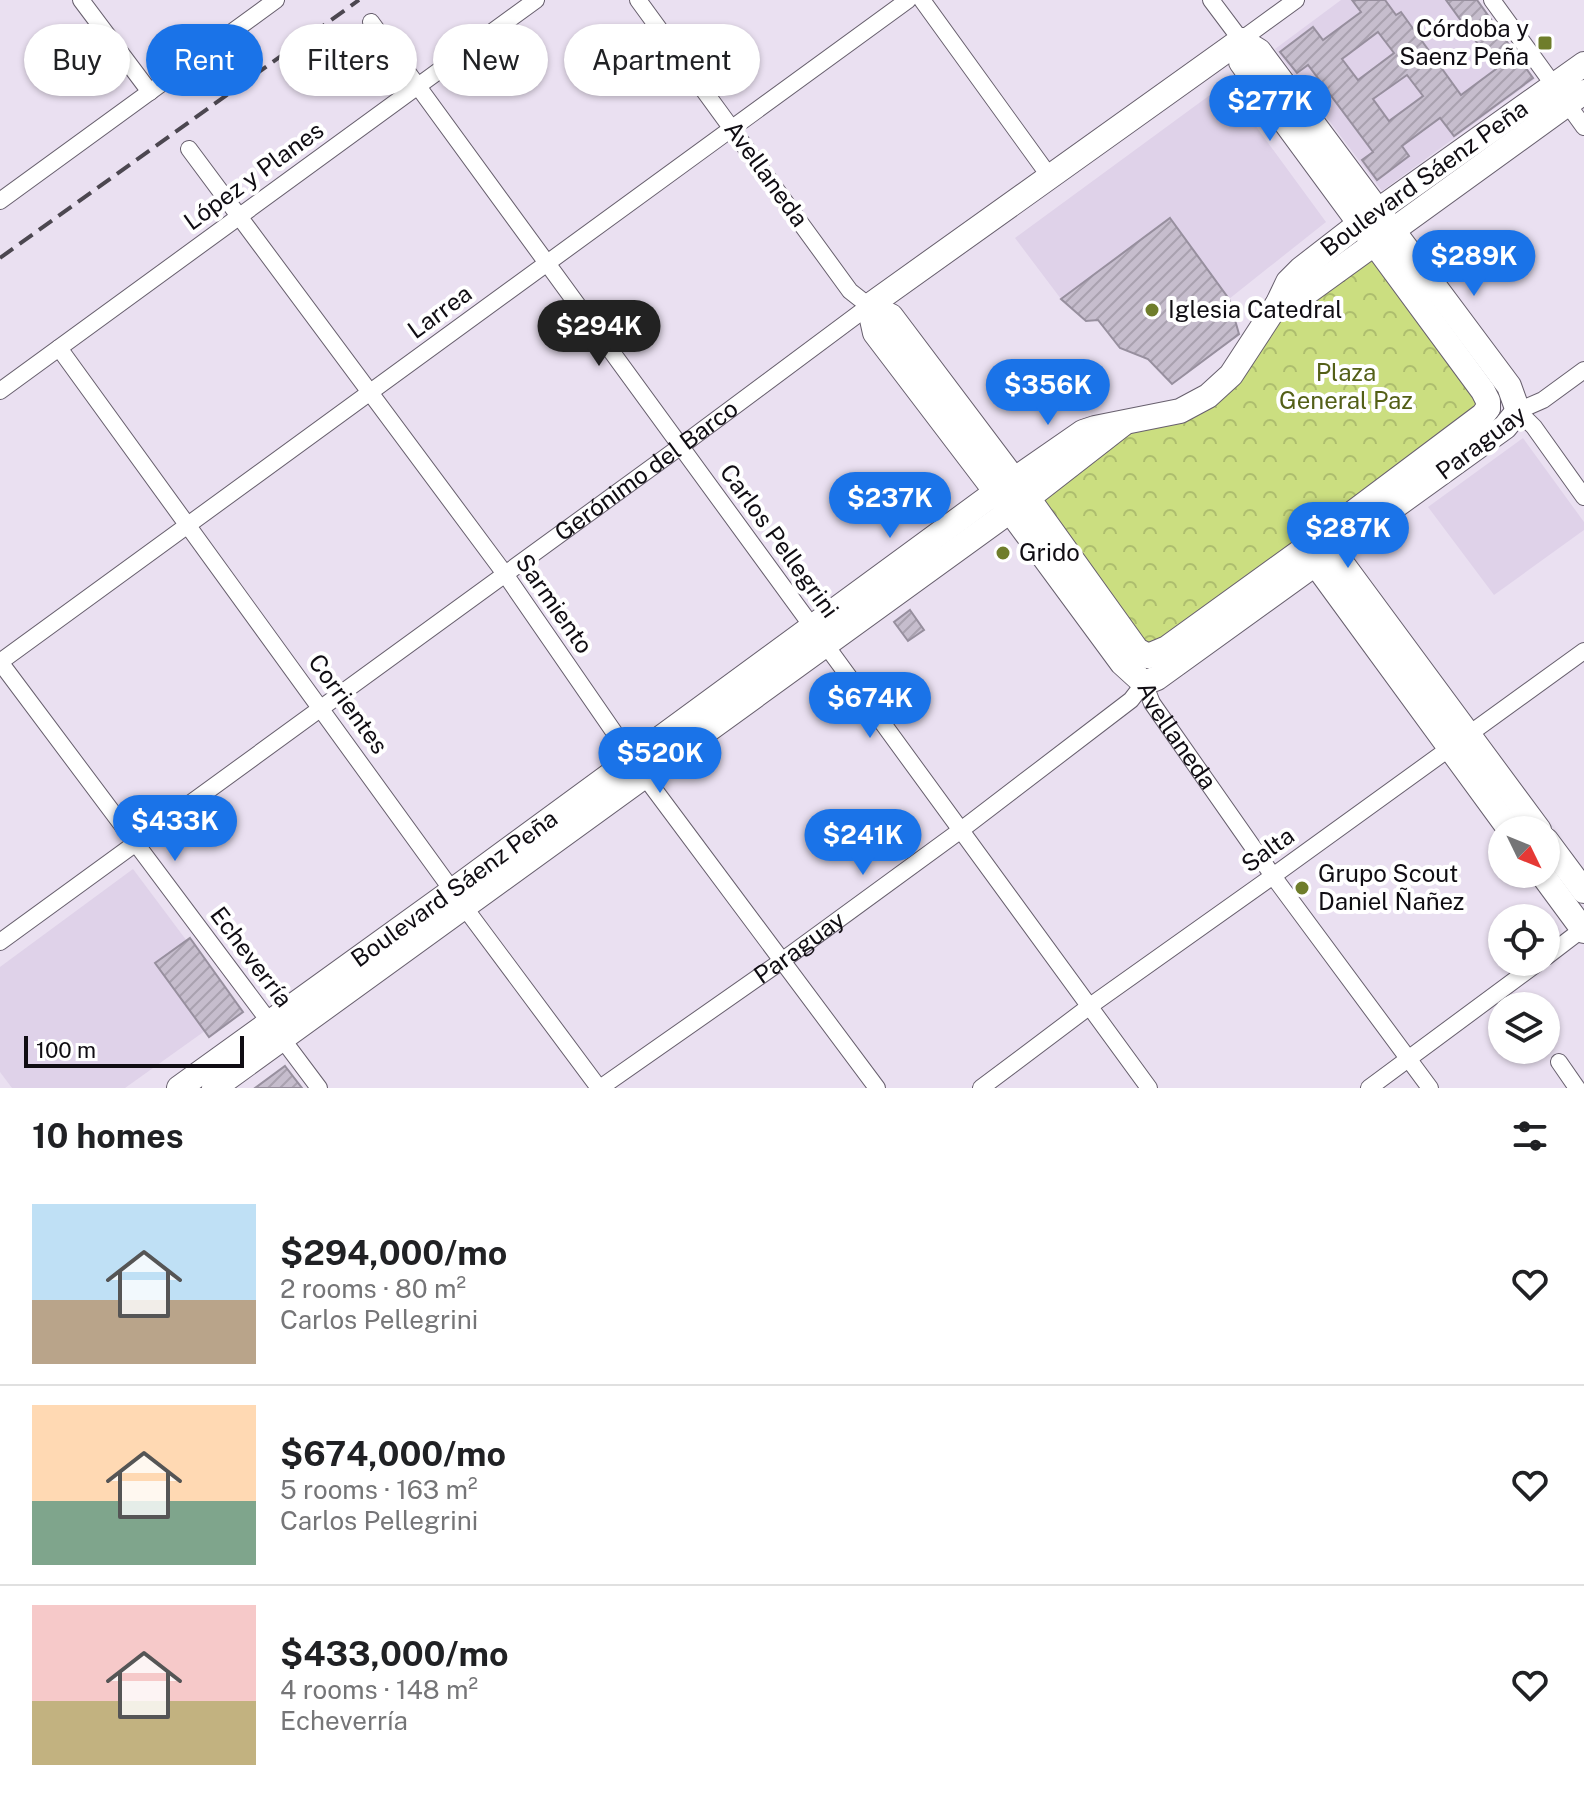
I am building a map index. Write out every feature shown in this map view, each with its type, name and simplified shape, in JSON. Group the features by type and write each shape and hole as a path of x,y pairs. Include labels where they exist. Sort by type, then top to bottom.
{"main road":[{"name":"Gerónimo del Barco","path":"869,306 1241,40"},
{"path":"1241,40 1241,62 1384,238 1483,391 1488,408 1518,411 1509,386 1384,238"},
{"name":"Boulevard Sáenz Peña","path":"1278,303 1309,291 1384,238 1568,94 1584,64"},
{"name":"Boulevard Sáenz Peña","path":"179,1088 276,1030 1012,495 1099,445 1125,422 1180,411 1208,396 1231,375 1278,303 1288,282 1301,269 1369,217 1568,94"},
{"name":"Avellaneda","path":"869,306 891,316 1122,663 1144,683"},
{"name":"Paraguay","path":"1144,683 1157,678 1319,550 1488,408"},
{"name":"Paraguay","path":"1148,656 1167,648 1505,427 1518,411"},
{"name":"Avellaneda","path":"1012,495 1137,650 1148,656"},
{"path":"1319,550 1459,741 1526,816"},
{"path":"1144,683 1148,656"},
{"path":"1459,741 1502,816"},
{"path":"1560,859 1584,891"},
{"path":"1552,888 1584,930"},
{"name":"Boulevard Sáenz Peña","path":"214,1088 276,1030"}],"street":[{"path":"81,0 146,87"},
{"path":"243,24 276,0"},
{"name":"López y Planes","path":"0,391 536,0"},
{"name":"Avellaneda","path":"638,0 850,291 869,306"},
{"name":"Larrea","path":"0,662 908,0"},
{"path":"922,0 1050,177"},
{"path":"1211,0 1241,40"},
{"name":"Gerónimo del Barco","path":"1241,40 1296,0"},
{"path":"1492,0 1568,94 1584,127"},
{"name":"Carlos Pellegrini","path":"371,22 1149,1088"},
{"path":"0,201 146,95"},
{"name":"Sarmiento","path":"189,149 505,574 638,768 877,1088"},
{"name":"Gerónimo del Barco","path":"0,942 869,306"},
{"name":"Corrientes","path":"59,348 458,899 600,1088"},
{"name":"Paraguay","path":"1518,411 1543,400 1584,370"},
{"path":"1518,411 1534,427 1584,497"},
{"name":"Salta","path":"981,1088 1090,1006 1584,651"},
{"name":"Echeverría","path":"0,662 319,1088"},
{"name":"Avellaneda","path":"1144,683 1152,703 1273,876 1430,1088"},
{"name":"Paraguay","path":"600,1088 961,830 1131,700 1144,683"},
{"path":"1560,947 1584,930"},
{"path":"1369,1088 1520,976"},
{"path":"1560,1063 1577,1088"}],"shaded area":[{"path":"1341,0 1478,0 1535,79 1382,191 1275,49"},
{"path":"1225,84 1326,222 1229,299 1170,218 1061,299 1015,238"},
{"path":"1523,438 1584,522 1584,530 1494,595 1428,507"},
{"path":"133,869 237,1008 125,1088 12,1088 0,1072 0,967"}],"green space":[{"name":"Plaza General Paz","path":"1374,244 1488,401 1148,656 1028,498 1099,445 1194,404 1278,303"}],"building":[{"path":"1352,0 1385,0 1396,15 1401,12 1461,95 1496,69 1446,0 1477,0 1533,78 1454,136 1440,118 1402,146 1409,156 1377,180 1362,160 1373,152 1308,65 1297,73 1280,52 1313,27 1323,40 1361,12","holes":["1378,32 1394,53 1358,80 1342,59","1407,75 1423,96 1389,121 1373,99"]},
{"name":"Iglesia Catedral","path":"1170,218 1229,299 1239,334 1172,384 1148,359 1120,348 1098,320 1086,321 1061,299"},
{"path":"910,610 924,630 908,641 894,622"},
{"path":"190,938 243,1012 209,1037 155,963"},
{"path":"285,1066 302,1088 255,1088"}],"railway":[{"path":"0,258 359,0"}],"place":[{"name":"Córdoba y Saenz Peña","path":"1545,43"},
{"name":"Iglesia Catedral","path":"1152,310"},
{"name":"Grido","path":"1003,553"},
{"name":"Grupo Scout Daniel Ñañez","path":"1302,888"}]}
